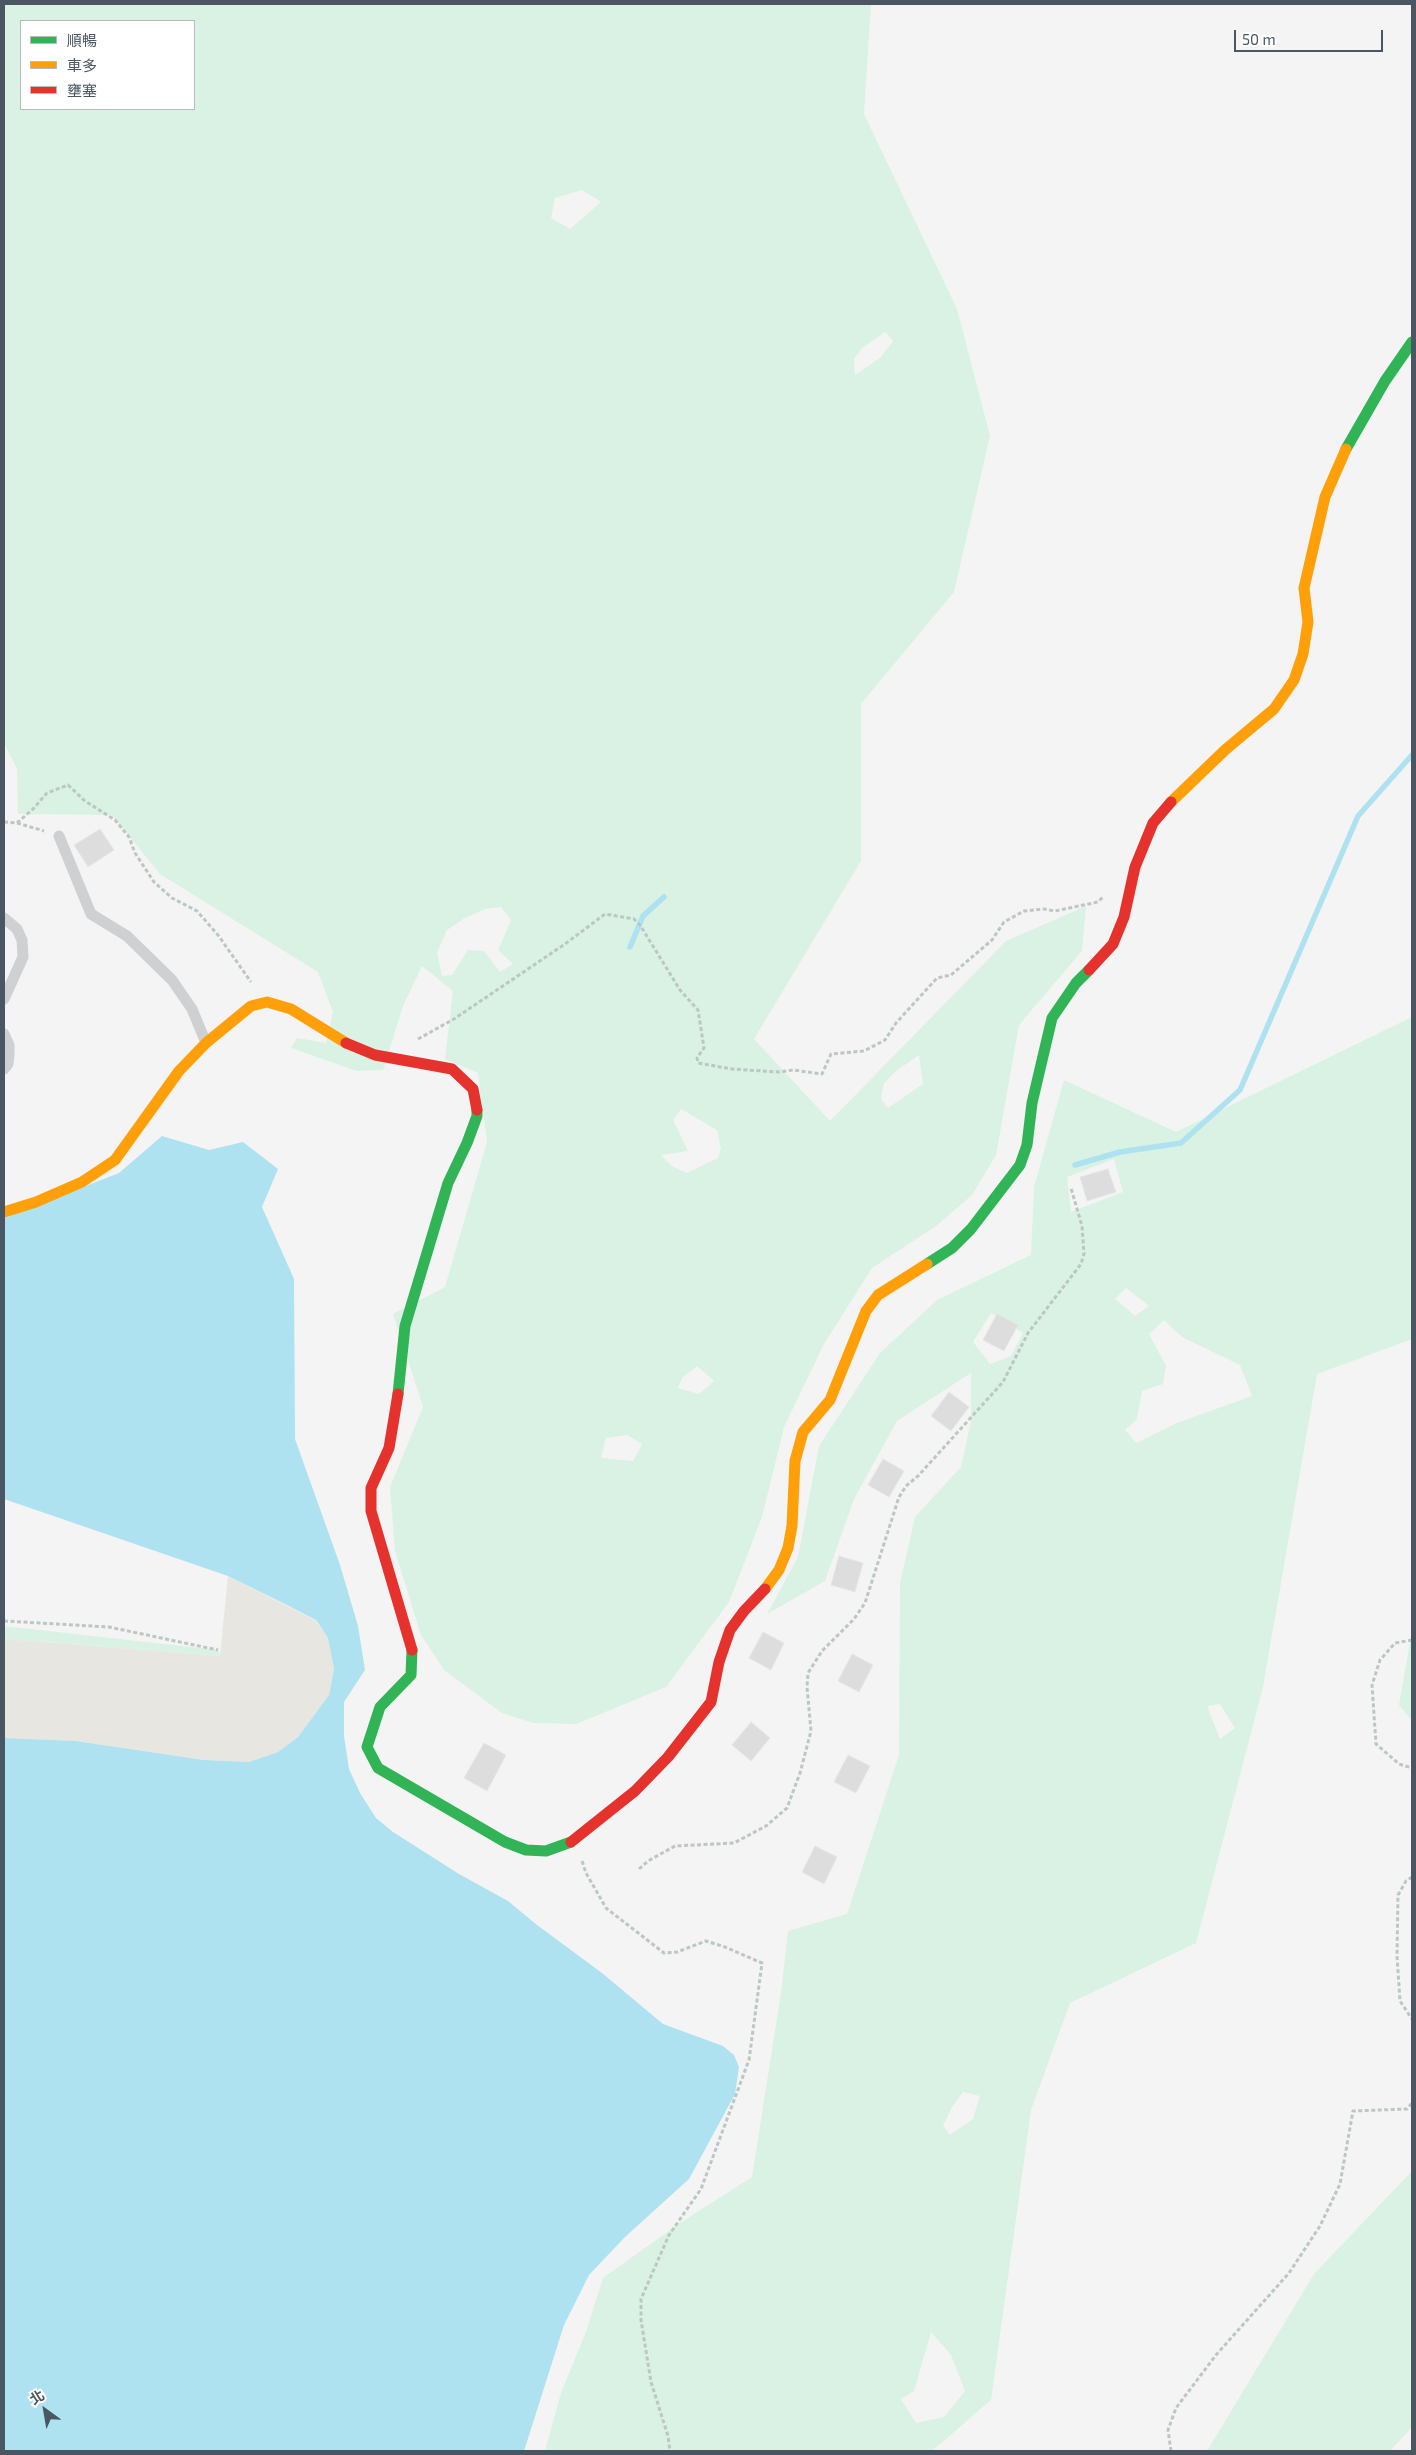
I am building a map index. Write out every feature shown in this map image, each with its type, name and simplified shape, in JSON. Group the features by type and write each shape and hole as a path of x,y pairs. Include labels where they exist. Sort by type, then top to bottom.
{"street":[{"path":"4,1212 36,1202 82,1182 115,1160 179,1072 206,1043 251,1006 267,1002 291,1009 343,1042 375,1055 452,1069 473,1088 477,1101 477,1116 468,1143 448,1183 417,1283 405,1326 398,1396 389,1448 371,1488 371,1512 376,1534 412,1651 412,1667 411,1675 380,1707 367,1747 378,1768 505,1842 526,1850 546,1851 575,1840 635,1791 668,1757 711,1702 719,1662 730,1630 744,1611 763,1592 778,1570 788,1548 792,1526 795,1461 803,1432 830,1400 866,1311 878,1295 952,1248 971,1229 1020,1164 1027,1145 1032,1103 1044,1045 1052,1018 1076,983 1113,944 1124,917 1135,867 1153,823 1175,798 1225,750 1274,709 1294,680 1303,654 1308,622 1304,588 1325,497 1342,455 1385,381 1412,342"}],"lane":[{"path":"59,836 91,914 127,936 172,980 192,1010 206,1043"},
{"path":"4,918 17,928 22,940 23,957 4,999"},
{"path":"4,1034 9,1045 10,1054 8,1064 4,1069"}],"path":[{"path":"17,823 47,793 68,785 85,802 115,820 129,837 135,853 154,882 172,898 197,911 267,1002"},
{"path":"4,822 17,823 59,836"},
{"path":"413,1041 454,1019 566,944 605,914 634,919 640,925 680,990 698,1010 704,1048 697,1058 698,1063 732,1069 779,1072 793,1070 822,1074 831,1054 864,1051 885,1040 896,1023 937,978 951,975 992,940 1004,922 1024,911 1044,908 1055,911 1098,902 1110,890"},
{"path":"638,1869 648,1861 675,1846 734,1843 766,1826 787,1808 800,1773 811,1731 807,1687 808,1673 822,1651 854,1619 865,1603 899,1497 906,1486 918,1476 1003,1382 1028,1333 1081,1264 1084,1254 1082,1226 1071,1188"},
{"path":"4,1621 109,1627 218,1650"},
{"path":"1412,1640 1394,1643 1380,1660 1372,1685 1376,1744 1399,1764 1412,1768"},
{"path":"575,1840 586,1872 606,1908 664,1953 677,1952 706,1941 762,1963 749,2060 700,2189 670,2235 641,2299 641,2320 651,2382 668,2436 670,2451"},
{"path":"1412,1877 1406,1881 1398,1895 1397,1956 1400,2001 1412,2019"},
{"path":"1171,2451 1168,2430 1176,2408 1216,2355 1289,2273 1320,2226 1340,2184 1353,2111 1407,2109 1412,2103"}],"green space":[{"path":"4,4 871,4 864,114 957,309 990,436 954,592 861,704 861,861 754,1039 830,1121 1006,941 1086,906 1082,951 1019,1025 996,1155 972,1195 936,1226 872,1268 824,1344 784,1427 762,1517 729,1602 666,1687 576,1724 533,1723 502,1713 444,1670 421,1635 395,1551 390,1487 423,1407 393,1314 445,1287 487,1142 478,1073 445,1059 453,991 422,966 403,1006 383,1070 357,1071 291,1048 297,1038 326,1043 333,1012 318,972 160,874 112,815 18,814 17,769 4,743","holes":["582,190 601,202 570,229 551,218 555,198","885,332 893,341 880,358 855,375 854,359 862,348","501,907 511,920 498,950 513,964 500,972 484,951 468,950 452,975 442,976 437,953 447,930 463,919 485,909","919,1055 923,1084 888,1108 881,1099 884,1083 896,1071","681,1109 717,1130 721,1149 718,1158 687,1173 673,1167 661,1155 688,1151 673,1120","697,1366 714,1381 699,1394 678,1388 682,1378","627,1435 642,1444 633,1461 601,1458 606,1438"]},
{"path":"1412,1017 1412,1339 1317,1374 1263,1687 1196,1943 1070,2003 1031,2110 991,2400 932,2451 545,2451 561,2393 586,2332 603,2278 680,2223 752,2177 781,1993 788,1931 847,1914 899,1755 900,1583 915,1517 961,1467 971,1421 971,1373 897,1421 854,1499 825,1581 767,1614 798,1557 819,1446 880,1353 937,1300 1031,1255 1034,1187 1064,1080 1176,1132","holes":["1114,1159 1123,1192 1071,1212 1067,1177","1126,1288 1149,1306 1135,1316 1115,1299","991,1313 1023,1333 1011,1356 990,1364 973,1342","1164,1320 1182,1337 1240,1365 1252,1396 1177,1423 1136,1443 1125,1430 1137,1419 1142,1391 1163,1384 1166,1366 1149,1334","1220,1704 1235,1728 1220,1739 1207,1706","963,2092 980,2096 973,2119 950,2135 943,2126 952,2107","931,2332 951,2355 965,2391 944,2417 916,2423 901,2399 914,2391"]},
{"path":"4,1626 218,1650 221,1656 4,1639"},
{"path":"1412,1631 1412,1721 1399,1705"},
{"path":"1412,2171 1412,2427 1390,2451 1207,2451 1314,2274"}],"sand":[{"path":"228,1576 315,1620 328,1638 334,1669 329,1695 298,1737 278,1752 249,1762 204,1760 76,1741 4,1738 4,1639 220,1656"}],"water":[{"path":"162,1136 209,1150 243,1142 278,1169 262,1207 294,1279 295,1439 340,1565 358,1626 365,1670 344,1702 344,1736 349,1769 360,1793 376,1818 393,1832 459,1874 508,1901 602,1973 663,2024 723,2046 734,2055 739,2067 735,2094 689,2179 625,2237 589,2275 564,2325 524,2451 4,2451 4,1738 76,1741 204,1760 249,1762 278,1752 298,1737 329,1695 334,1669 328,1638 316,1620 283,1603 228,1576 4,1499 4,1218 119,1173"}],"building":[{"path":"100,829 114,850 88,867 74,845"},
{"path":"1108,1169 1116,1192 1087,1201 1080,1177"},
{"path":"997,1314 1018,1325 1004,1351 983,1340"},
{"path":"949,1392 969,1407 951,1431 931,1416"},
{"path":"883,1459 904,1471 889,1497 868,1485"},
{"path":"839,1556 863,1563 855,1592 831,1585"},
{"path":"763,1632 784,1643 771,1670 749,1658"},
{"path":"852,1654 873,1665 859,1692 838,1681"},
{"path":"751,1722 770,1738 751,1761 732,1745"},
{"path":"484,1743 506,1755 487,1791 464,1778"},
{"path":"848,1755 870,1766 856,1793 834,1782"},
{"path":"815,1846 837,1857 824,1884 802,1872"}],"waterway":[{"path":"1075,1165 1120,1152 1181,1143 1240,1090 1358,816 1412,755"},
{"path":"630,947 643,916 664,897"}],"traffic: fast":[{"path":"1346,449 1385,381 1412,342"},
{"path":"927,1264 952,1248 971,1229 1020,1165 1027,1145 1032,1103 1052,1018 1076,983 1089,970"},
{"path":"398,1394 405,1326 448,1183 467,1143 477,1116 477,1110"},
{"path":"412,1650 411,1675 380,1707 367,1747 378,1768 505,1842 526,1850 546,1851 571,1842"}],"traffic: slow":[{"path":"1171,802 1225,750 1274,709 1294,680 1303,654 1308,622 1304,588 1325,497 1346,449"},
{"path":"4,1212 36,1202 82,1182 115,1160 179,1071 206,1043 251,1006 267,1002 291,1009 346,1043"},
{"path":"765,1589 779,1570 788,1548 792,1526 795,1461 803,1432 830,1400 866,1311 878,1295 927,1264"}],"traffic: jam":[{"path":"1089,970 1113,944 1124,917 1135,867 1153,823 1171,802"},
{"path":"346,1043 375,1055 452,1069 473,1089 477,1110"},
{"path":"398,1394 389,1448 371,1488 371,1511 412,1650"},
{"path":"571,1842 635,1791 668,1757 711,1702 719,1662 730,1630 744,1611 765,1589"}]}
